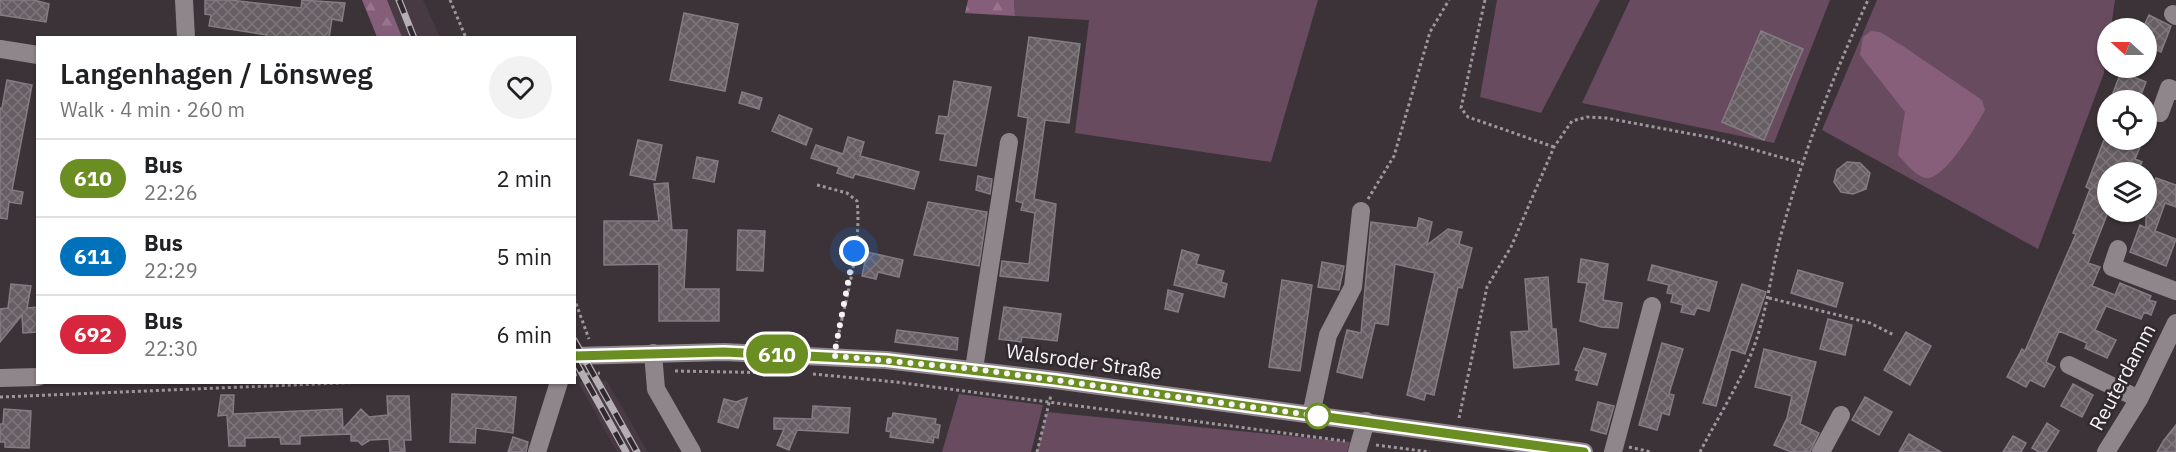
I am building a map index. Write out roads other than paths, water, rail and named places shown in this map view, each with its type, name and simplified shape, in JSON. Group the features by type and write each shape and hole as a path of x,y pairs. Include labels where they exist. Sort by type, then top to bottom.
{"street":[{"path":"184,0 186,36"},
{"path":"0,50 36,55"},
{"path":"2160,112 2169,88 2176,91"},
{"path":"974,369 1009,142"},
{"path":"1311,415 1328,335 1353,288 1361,211"},
{"path":"2118,249 2112,267 2176,291"},
{"path":"1613,452 1652,306"},
{"name":"Reuterdamm","path":"2106,452 2139,399 2176,323"},
{"name":"Walsroder Straße","path":"583,356 654,362 834,356 974,369 1584,452"},
{"path":"654,362 656,389 692,452"},
{"path":"2069,365 2139,399"},
{"path":"0,378 36,376"},
{"path":"537,452 558,384"},
{"path":"1821,452 1841,415"},
{"path":"1358,447 1366,421"}],"railway":[{"path":"399,0 413,36"},
{"path":"576,344 637,452"},
{"path":"576,363 626,452"}]}
